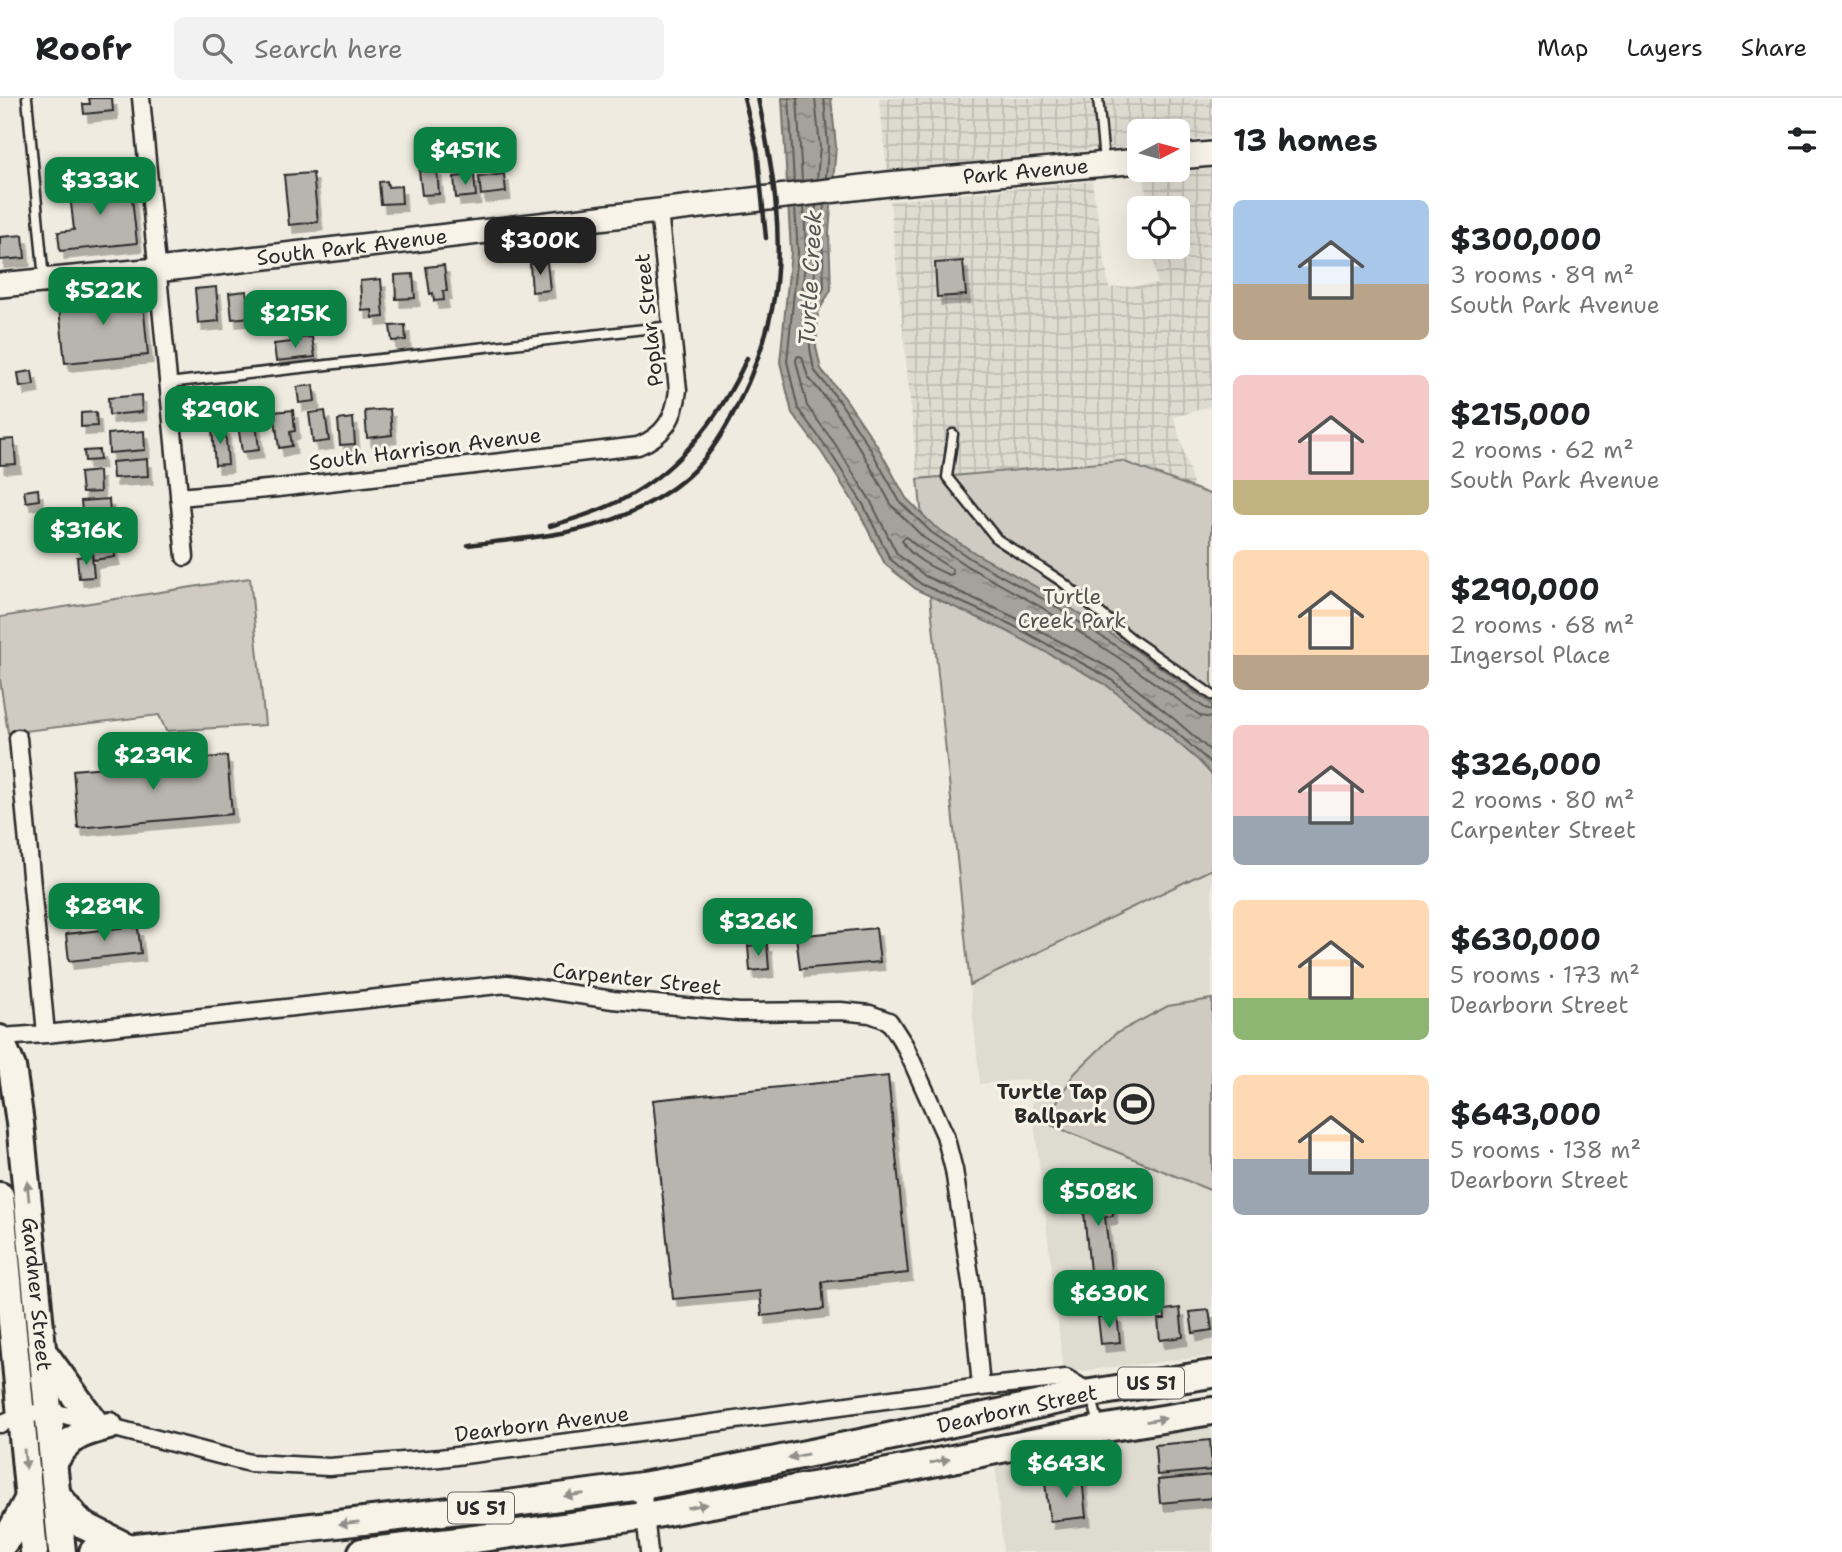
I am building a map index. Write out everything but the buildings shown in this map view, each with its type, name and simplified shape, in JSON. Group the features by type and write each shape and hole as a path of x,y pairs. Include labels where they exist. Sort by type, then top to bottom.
{"main road":[{"name":"Gardner Street","path":"0,1038 12,1067 20,1123 62,1552"},
{"name":"Gardner Street","path":"0,1196 10,1420 29,1498 34,1552"},
{"path":"44,1352 65,1385 102,1424 71,1440 54,1462"},
{"name":"Dearborn Street","path":"642,1486 865,1442 1091,1393 1212,1374"},
{"name":"Dearborn Street","path":"645,1516 873,1475 1100,1429 1212,1411"},
{"name":"US 51","path":"93,1552 477,1508 642,1486"},
{"path":"57,1496 81,1524 129,1548"},
{"path":"0,1547 29,1498"},
{"name":"US 51","path":"362,1552 645,1516"}],"street":[{"path":"141,98 185,557"},
{"path":"1190,156 1212,154"},
{"name":"Park Avenue","path":"912,182 1127,162"},
{"name":"South Park Avenue","path":"1,284 157,271 912,182"},
{"name":"Poplar Street","path":"659,211 678,390 674,413 667,424"},
{"name":"South Harrison Avenue","path":"179,497 638,446 652,440 667,424"},
{"path":"18,738 46,1034"},
{"name":"Carpenter Street","path":"0,1038 507,984 613,1000 738,1012 870,1014 889,1021 905,1046 945,1135 954,1170 972,1289 981,1387"},
{"name":"Dearborn Avenue","path":"10,1420 49,1411 250,1463 329,1466 454,1456 1066,1378 1091,1393"},
{"path":"642,1486 649,1552"}],"lane":[{"path":"27,98 44,281"},
{"path":"1098,98 1105,164"},
{"path":"168,383 671,326"},
{"path":"953,434 947,477 997,539 1061,581 1132,639 1212,695"},
{"path":"1091,1393 1100,1429"}],"shaded area":[{"path":"879,98 1212,98 1212,138 1190,140 1190,119 1127,119 1127,146 887,170"},
{"path":"1212,169 1212,406 1174,417 1194,488 1122,461 918,479 890,201 1092,181 1109,288 1157,284 1154,259 1190,259 1190,196 1146,196 1145,182 1190,182 1190,171"},
{"path":"1212,869 1212,1356 1064,1373 1029,1079 980,1084 970,985"},
{"path":"1212,1426 1212,1552 1003,1552 995,1461 1131,1435"}],"green space":[{"name":"Turtle Creek Park","path":"1122,461 1212,495 1212,869 970,985 918,479"},
{"path":"250,578 265,725 166,731 159,715 8,733 0,680 0,617"},
{"name":"Turtle Tap Ballpark","path":"1212,999 1212,1191 1051,1125 1047,1118 1074,1074 1115,1034 1168,1006"}],"water":[{"name":"Turtle Creek","path":"782,98 831,98 836,146 829,233 831,290 818,312 816,347 821,369 845,398 878,447 906,498 934,526 975,553 1049,594 1212,704 1212,775 1163,730 1105,684 1007,631 917,590 885,564 857,508 822,453 792,413 780,362 791,252"}],"railway":[{"path":"744,98 758,154"},
{"path":"468,545 529,538 610,521 649,503 681,482 718,441 749,381 758,357 772,309 776,283 776,203 758,98"},
{"path":"757,148 766,238"},
{"path":"550,526 611,505 655,479 675,462 709,424 747,358"}],"place":[{"name":"Turtle Tap Ballpark","path":"1134,1104"}]}
